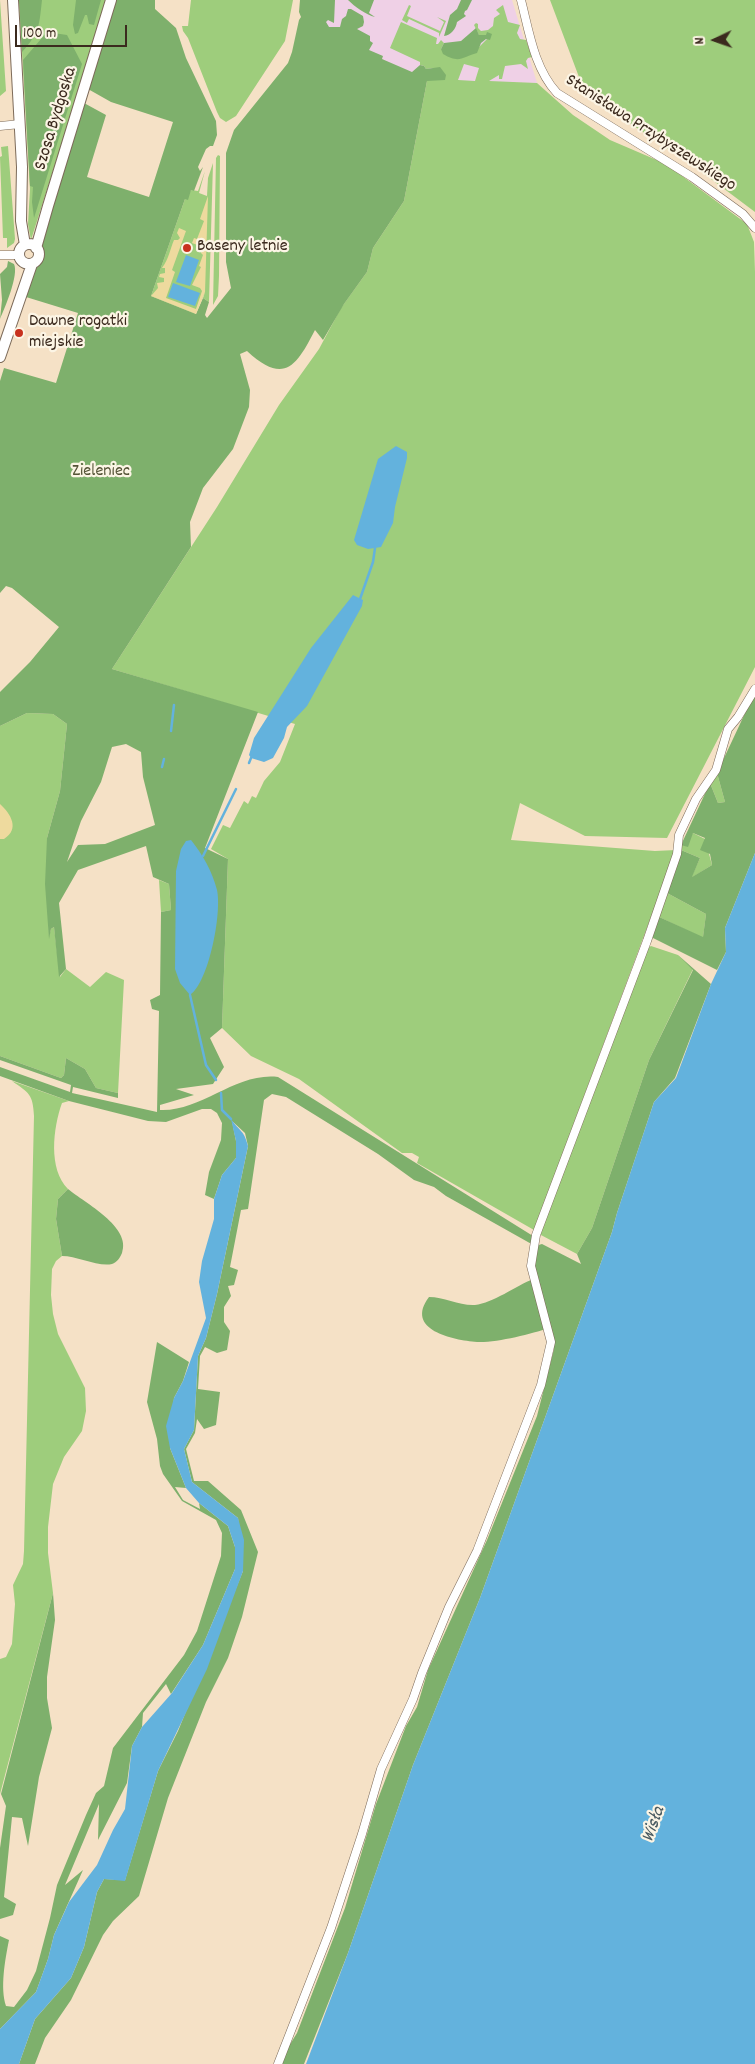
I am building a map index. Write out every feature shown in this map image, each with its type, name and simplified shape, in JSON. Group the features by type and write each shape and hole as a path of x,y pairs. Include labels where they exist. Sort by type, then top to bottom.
{"street":[{"path":"13,0 23,177 21,221 25,245"},
{"name":"Szosa Bydgoska","path":"24,260 38,258 36,248 50,197 111,0"},
{"name":"Stanisława Przybyszewskiego","path":"520,0 538,62 549,84 557,92 692,177 743,214 753,225"},
{"path":"0,126 20,124"},
{"path":"0,357 23,273 24,260 20,249 30,244 36,248"},
{"path":"0,256 24,260"},
{"path":"278,2064 330,1928 362,1834 374,1785 413,1699 446,1615 477,1551 541,1385 551,1342 531,1266 536,1235 647,941 677,854 679,835 696,800 716,770 728,729 738,717 755,689"}],"shaded area":[{"path":"314,0 512,0 537,83 427,81 306,23"}],"green space":[{"path":"0,0 6,91 0,96"},
{"path":"19,0 107,0 31,240 28,224 30,189"},
{"path":"19,0 42,0 38,28 22,52"},
{"path":"76,0 101,0 94,25 89,24 87,15 85,15 78,33 75,34 73,25"},
{"name":"Zieleniec","path":"116,0 155,0 155,9 176,28 186,58 216,121 217,135 213,146 206,149 198,167 200,171 203,167 194,191 191,190 188,200 185,199 151,296 196,314 203,298 209,302 205,315 207,318 231,288 226,262 226,153 234,130 288,63 301,17 299,12 300,0 335,0 334,23 328,20 326,22 329,27 340,27 348,9 351,9 363,16 363,26 357,29 370,36 370,41 373,43 369,50 383,56 382,59 412,72 420,65 426,69 440,67 446,75 445,80 427,81 404,201 373,248 367,272 344,304 323,340 315,330 302,354 295,362 288,367 280,369 260,361 247,351 240,354 250,390 249,407 233,449 203,488 190,522 191,547 112,669 258,712 205,848 228,859 222,1028 210,1038 224,1067 213,1084 176,1089 194,1095 160,1105 160,1110 190,1105 248,1080 278,1077 533,1236 535,1246 446,1196 434,1187 414,1180 378,1154 286,1097 272,1094 264,1100 248,1209 241,1210 230,1267 238,1270 234,1285 228,1286 231,1296 224,1307 224,1322 230,1331 227,1350 217,1353 205,1347 200,1356 198,1389 220,1392 216,1425 204,1429 197,1419 195,1433 186,1449 194,1481 208,1481 241,1510 258,1552 242,1617 228,1658 206,1702 168,1798 139,1896 113,1921 103,1935 71,2000 45,2038 35,2064 19,2064 35,2019 71,1978 84,1947 97,1892 104,1879 125,1880 158,1771 178,1731 243,1571 238,1518 192,1482 184,1449 194,1430 198,1356 206,1338 217,1294 248,1146 245,1133 232,1121 236,1141 236,1158 222,1175 214,1199 205,1195 209,1172 221,1140 222,1123 217,1113 211,1109 202,1109 166,1122 148,1121 69,1101 0,1076 0,1067 70,1092 71,1085 0,1060 0,1056 61,1078 64,1075 66,1058 85,1069 96,1088 118,1093 118,1098 73,1087 72,1093 157,1112 159,1011 152,1009 150,1000 160,995 161,912 171,910 169,884 153,877 146,846 78,870 59,903 66,969 59,977 54,927 51,929 49,939 45,884 47,838 60,791 67,724 53,714 27,713 0,726 0,692 30,662 59,627 12,588 6,586 0,593 0,381 4,368 56,383 78,313 26,297 34,268 42,258 41,247 84,103 106,115 87,177 149,197 173,122 111,102 88,89","holes":["126,744 141,752 143,777 155,825 105,844 78,845 67,862 81,821 101,782 112,747"]},
{"path":"191,0 293,0 285,41 236,116 226,122 220,118 217,112 188,38 183,31 182,26 188,26"},
{"path":"348,0 374,0 369,13 375,17 360,10"},
{"path":"461,0 472,0 465,11 464,14 466,16 457,22 451,33 444,36 450,15 457,9"},
{"path":"550,0 755,0 755,212 699,170 585,93"},
{"path":"409,5 411,6 407,16 440,31 444,22 437,17 446,21 439,37 439,33 409,19 407,23 402,20"},
{"path":"503,5 508,22 520,25 517,33 520,39 526,40 532,57 526,61 528,69 521,64 505,66 502,79 499,79 499,75 489,81 537,83 573,115 610,140 666,164 747,224 754,242 755,272 755,667 667,838 585,836 520,803 511,840 655,851 676,850 534,1230 417,1163 419,1157 412,1153 402,1153 299,1079 251,1056 222,1028 228,859 211,849 223,825 230,828 244,801 248,804 252,796 256,798 264,781 280,762 295,724 112,669 217,507 279,405 319,349 341,308 367,272 373,248 404,201 427,81 434,68 426,69 420,65 420,62 390,48 401,22 437,38 436,44 441,40 444,43 441,49 472,54 487,39 486,35 479,35 474,25 478,24 478,28 481,31 488,30 493,26 494,18 500,14 496,10","holes":["464,64 479,68 475,81 458,80"]},
{"path":"476,28 479,35 486,35 487,32 492,34 490,40 486,39 481,43 477,53 457,59 443,54 441,49 444,43 461,41"},
{"path":"47,32 67,35 82,64 34,218 33,187 30,186 23,60"},
{"path":"8,146 15,239 14,243 7,248 7,238 3,238 0,157 2,156 1,147"},
{"path":"218,155 220,156 219,276 218,296 213,305 216,158"},
{"name":"Baseny letnie","path":"213,163 209,302 203,298 205,292 195,314 151,296 185,199 191,190 198,191 205,171 199,193 207,196 208,178"},
{"path":"8,261 14,264 15,276 0,319 2,300 0,274 7,267"},
{"path":"755,692 755,853 725,928 726,952 717,970 651,937 657,916 703,937 706,914 667,893 681,850 700,858 692,877 712,865 710,854 700,850 705,838 693,833 688,847 681,845 710,783 718,803 725,802 717,773"},
{"path":"27,713 53,714 67,724 60,791 47,838 49,936 51,929 54,927 60,977 66,969 90,987 106,972 124,980 118,1093 96,1088 85,1069 66,1058 64,1075 61,1078 0,1056 0,726"},
{"path":"717,773 725,802 718,803 710,783"},
{"path":"693,833 705,839 712,865 691,878 700,858 681,850 681,845"},
{"path":"159,880 169,884 171,910 161,912"},
{"path":"667,893 706,914 703,938 657,916"},
{"path":"651,946 678,955 693,969 649,1060 592,1228 577,1254 539,1234 648,948"},
{"path":"678,955 711,984 675,1078 654,1102 612,1232 480,1598 413,1765 348,1953 304,2064 278,2064 297,2033 345,1908 376,1804 406,1726 417,1707 428,1670 487,1540 537,1416 554,1349 549,1328 513,1338 485,1342 467,1341 445,1336 427,1325 423,1318 423,1308 429,1297 469,1305 482,1304 533,1279 535,1246 542,1244 581,1264 577,1254 592,1228 649,1060 693,970"},
{"path":"12,1081 69,1101 62,1103 56,1124 54,1148 57,1171 68,1189 58,1199 56,1219 62,1256 56,1261 52,1269 51,1295 58,1334 85,1388 86,1411 82,1431 64,1457 53,1484 48,1527 48,1553 53,1593 0,1794 0,1659 6,1657 12,1644 15,1604 13,1585 23,1564 24,1551 34,1116 31,1098"},
{"path":"68,1189 105,1216 120,1234 123,1243 122,1253 114,1263 106,1265 62,1256 56,1219 58,1199"},
{"path":"157,1342 189,1362 183,1381 174,1398 170,1448 186,1488 175,1487 183,1500 200,1509 199,1503 228,1526 235,1547 235,1569 203,1645 171,1694 166,1684 143,1713 142,1727 132,1746 127,1783 98,1840 99,1804 65,1885 83,1870 54,1935 48,1959 36,1992 0,2029 0,1936 9,1940 3,1982 4,1999 6,2006 14,2007 27,1990 36,1971 57,1885 96,1793 104,1786 113,1748 184,1655 197,1631 221,1556 222,1533 216,1520 182,1501 163,1474 160,1466 157,1439 147,1402"},
{"path":"53,1593 55,1620 47,1677 47,1698 52,1728 39,1777 28,1846 22,1818 12,1817 4,1897 16,1904 13,1915 0,1919 0,1848 6,1806 1,1794"}],"sand":[{"path":"208,196 205,292 196,314 151,296 158,288 157,283 164,282 164,278 159,277 160,274 165,273 165,268 162,268 168,258 174,240 180,238 177,233 179,228 186,231 172,270 175,272 166,298 196,309 202,291 200,288 192,285 201,267 199,266 203,255 201,253 203,247 192,243 194,238 197,239 204,221 200,219"},
{"path":"0,804 8,812 13,826 12,831 4,839 0,839"}],"water":[{"path":"186,255 199,260 190,286 176,282"},
{"path":"173,283 200,293 195,306 168,297"},
{"path":"396,446 407,452 407,458 393,523 381,547 368,549 357,545 354,540 378,459"},
{"path":"353,595 363,600 362,606 307,706 287,727 284,738 273,758 264,762 251,758 249,755 254,738 311,648"},
{"path":"191,840 203,857 215,883 218,914 208,962 197,988 190,995 180,983 175,969 176,871 181,849 186,841"},
{"name":"Wisła","path":"755,853 755,2064 306,2064 348,1953 413,1765 480,1598 612,1232 654,1102 676,1078 711,984 726,952 725,928"},
{"path":"231,1119 243,1134 248,1146 217,1294 206,1338 198,1356 194,1430 184,1449 192,1482 238,1518 244,1540 243,1571 207,1669 158,1771 125,1881 104,1879 97,1892 84,1947 71,1978 35,2019 19,2064 0,2064 0,2029 36,1992 48,1959 54,1935 69,1902 97,1865 125,1809 132,1746 142,1727 172,1693 203,1645 235,1569 235,1547 228,1526 199,1503 186,1488 170,1448 166,1426 174,1398 183,1381 206,1318 199,1282 202,1261 214,1219 214,1199 222,1175 236,1158 236,1141"}],"waterway":[{"path":"360,599 373,562 375,548"},
{"path":"171,731 174,705"},
{"path":"249,763 251,758"},
{"path":"162,767 164,759"},
{"path":"203,856 236,789"},
{"path":"190,995 206,1065 216,1080"},
{"path":"221,1093 222,1110 231,1119"}],"place":[{"name":"Baseny letnie","path":"187,248"},
{"name":"Dawne rogatki miejskie","path":"19,333"}]}
